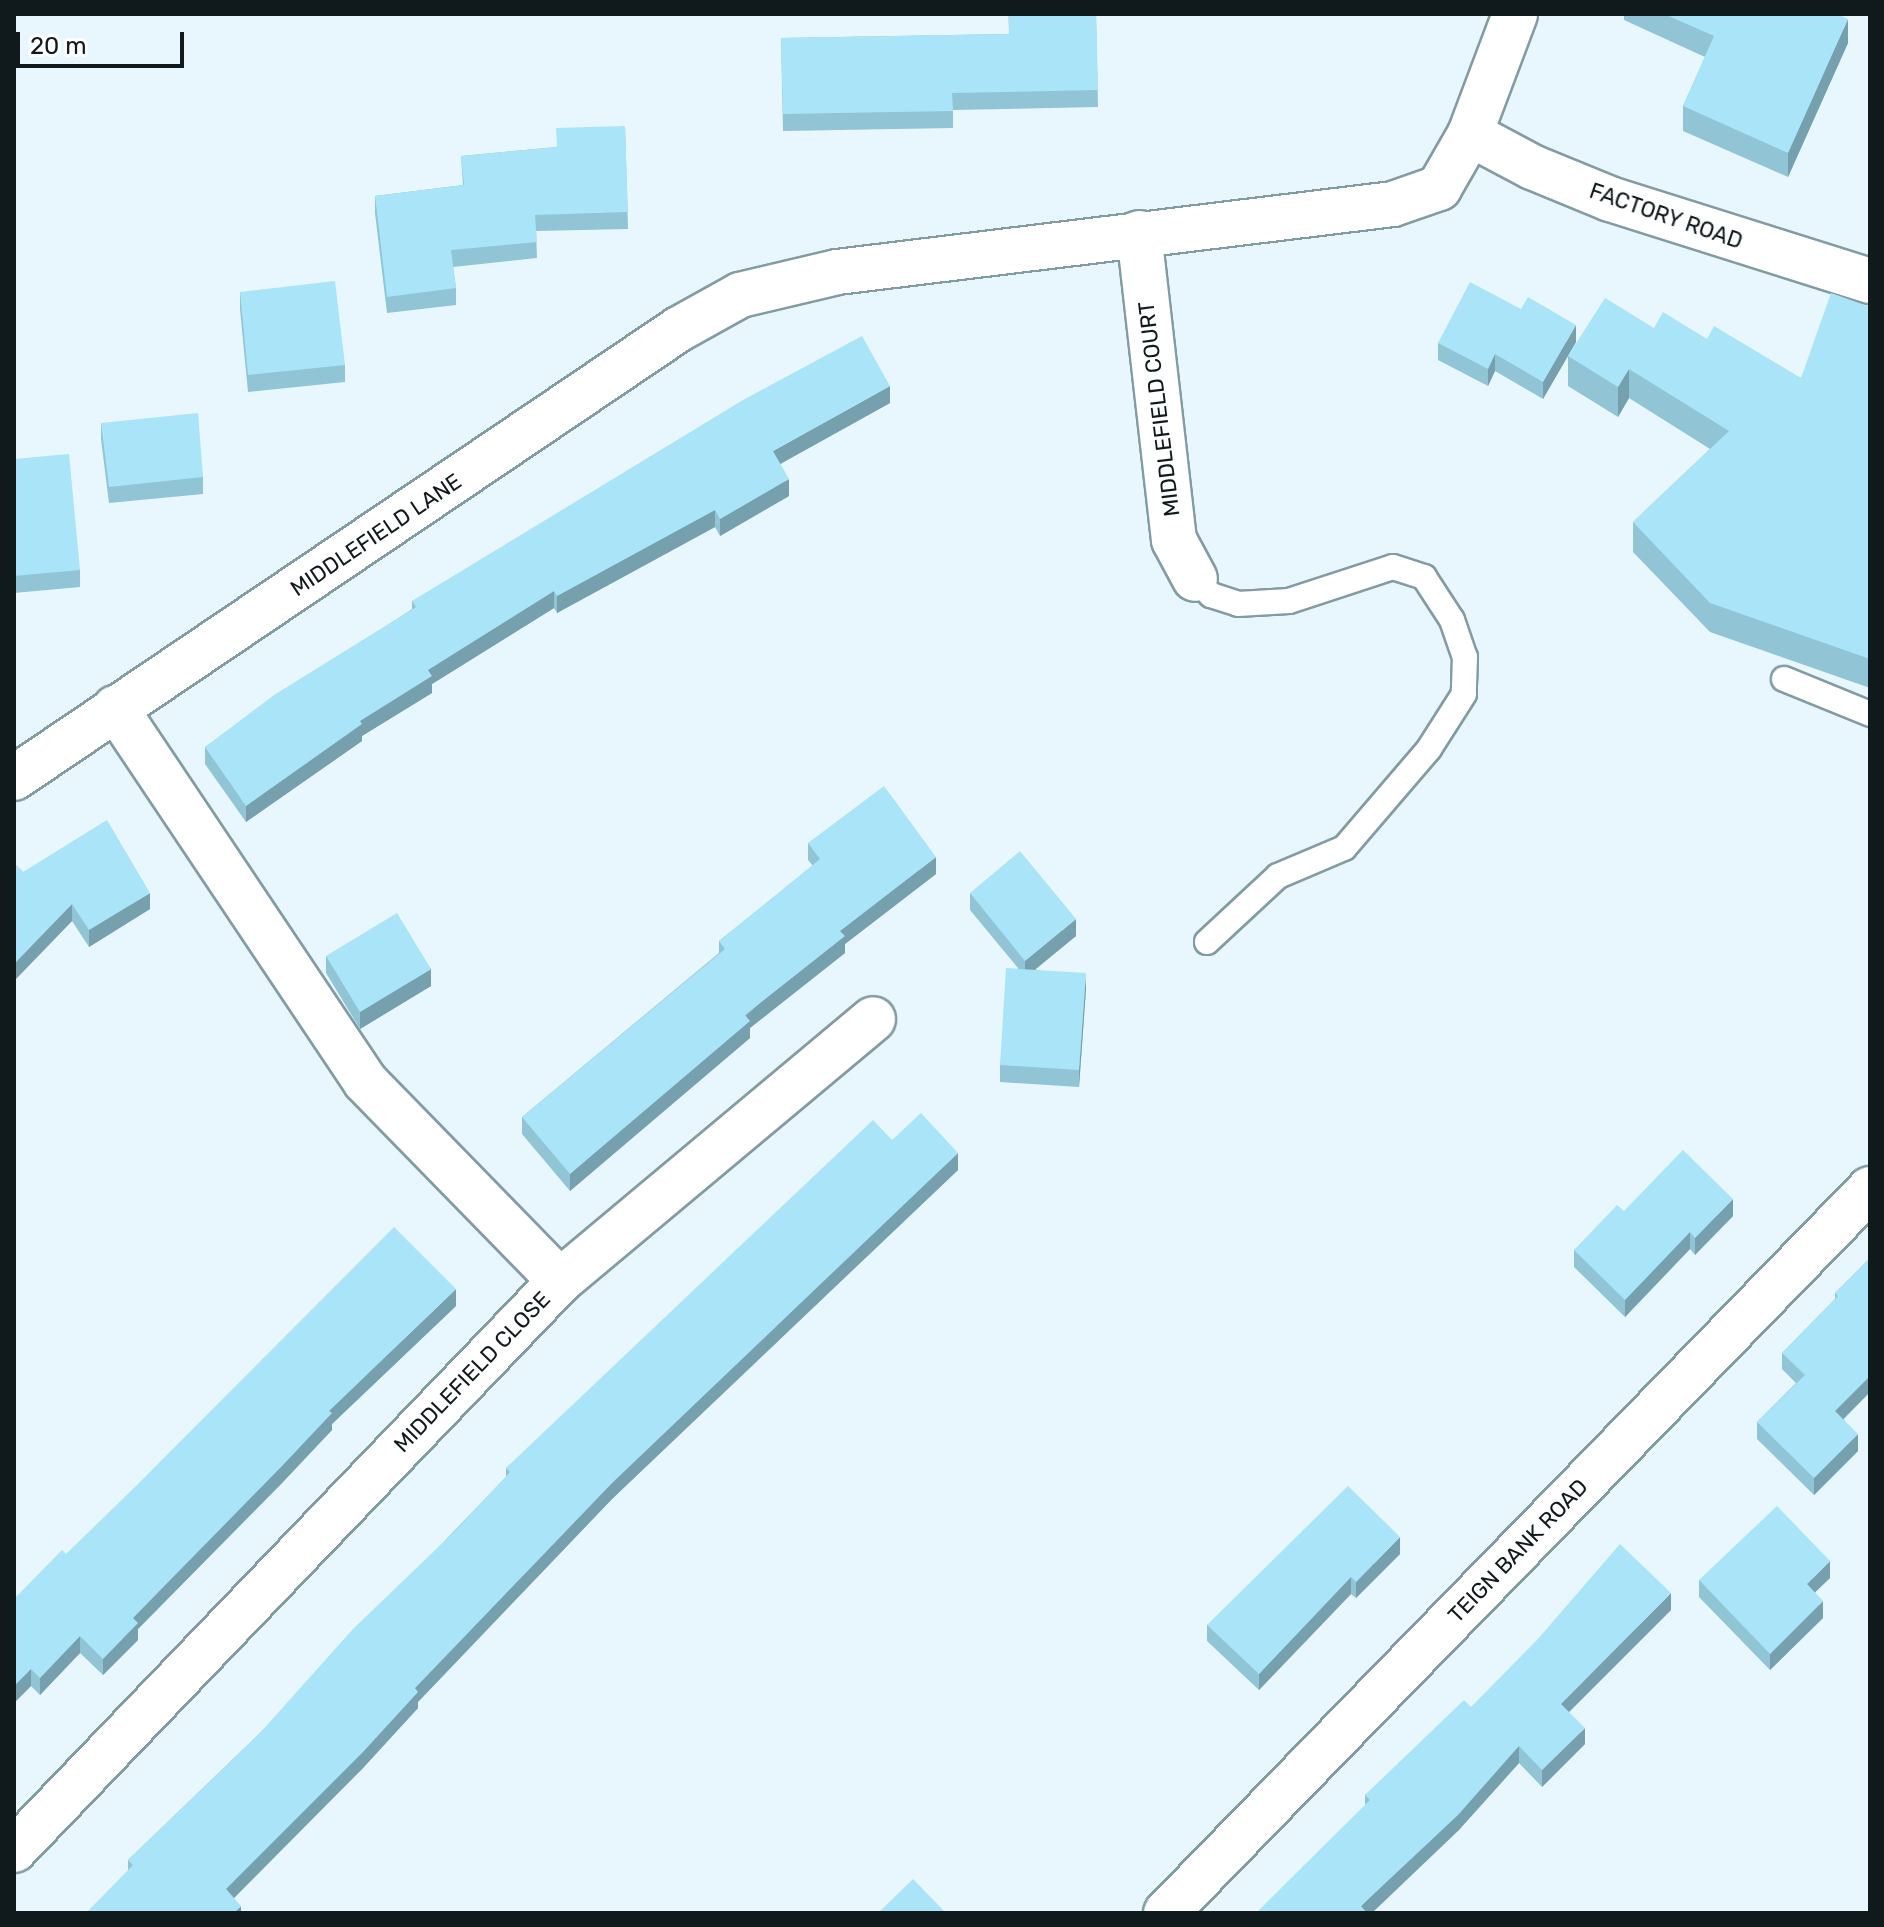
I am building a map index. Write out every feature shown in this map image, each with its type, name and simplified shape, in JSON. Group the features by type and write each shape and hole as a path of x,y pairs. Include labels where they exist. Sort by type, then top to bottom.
{"street":[{"name":"MIDDLEFIELD LANE","path":"14,778 679,329 740,295 837,272 1421,196 1439,188 1453,171 1470,134 1515,14"},
{"name":"FACTORY ROAD","path":"1470,134 1532,167 1610,199 1870,281"},
{"name":"MIDDLEFIELD COURT","path":"1139,233 1174,540 1195,579"},
{"name":"MIDDLEFIELD CLOSE","path":"14,1850 560,1281 365,1081 115,708"},
{"path":"560,1281 873,1019"},
{"name":"TEIGN BANK ROAD","path":"1166,1913 1870,1189"}],"lane":[{"path":"1195,579 1211,595 1238,604 1289,601 1393,567 1424,577 1452,620 1465,657 1464,694 1436,738 1344,848 1278,876 1207,942"},
{"path":"1784,679 1870,714"}],"building":[{"path":"1008,14 1096,14 1098,90 952,93 953,111 783,114 781,38 1009,34"},
{"path":"1664,14 1837,14 1848,19 1788,153 1683,106 1714,36"},
{"path":"625,126 628,212 535,215 537,242 451,250 456,288 387,297 375,196 464,185 461,156 557,147 556,128"},
{"path":"335,281 345,365 248,375 240,292"},
{"path":"1470,282 1521,309 1528,297 1576,325 1543,382 1495,354 1488,369 1438,343"},
{"path":"1831,293 1870,307 1870,659 1710,603 1633,522 1729,431 1629,369 1618,387 1568,356 1605,298 1654,328 1663,312 1707,339 1714,326 1801,378"},
{"path":"862,336 890,386 773,451 789,479 720,519 715,510 557,596 554,591 428,670 432,676 360,721 362,724 246,806 205,747 274,695 416,607 412,601 743,400"},
{"path":"198,413 203,477 109,487 101,423"},
{"path":"69,454 80,570 14,576 14,459"},
{"path":"884,786 936,857 840,931 845,936 745,1015 750,1021 570,1174 522,1117 725,949 719,941 820,859 808,843"},
{"path":"107,820 150,893 89,930 72,904 14,964 14,863 23,872"},
{"path":"1020,851 1076,919 1025,961 970,893"},
{"path":"397,913 431,969 360,1012 326,956"},
{"path":"1006,968 1086,973 1079,1070 1000,1065"},
{"path":"921,1113 958,1153 612,1483 415,1688 418,1692 363,1752 226,1889 241,1906 234,1913 86,1913 133,1865 128,1860 260,1733 353,1629 456,1530 510,1472 506,1468 873,1120 892,1140"},
{"path":"1683,1150 1733,1199 1695,1238 1690,1232 1625,1300 1574,1250 1617,1205 1624,1211"},
{"path":"394,1227 456,1289 329,1411 332,1413 282,1466 133,1618 138,1623 103,1659 80,1636 40,1678 31,1669 14,1686 14,1599 62,1550 66,1554 136,1486"},
{"path":"1870,1258 1870,1376 1835,1411 1858,1434 1814,1478 1757,1422 1805,1375 1782,1353"},
{"path":"1348,1486 1400,1537 1356,1582 1351,1577 1259,1674 1207,1625"},
{"path":"1777,1506 1830,1561 1807,1584 1823,1601 1770,1654 1699,1580"},
{"path":"1620,1544 1671,1593 1561,1704 1585,1728 1542,1770 1519,1746 1458,1815 1361,1906 1367,1913 1256,1913 1370,1800 1365,1795 1464,1700 1471,1707 1537,1640"},
{"path":"913,1879 946,1913 878,1913"}]}
